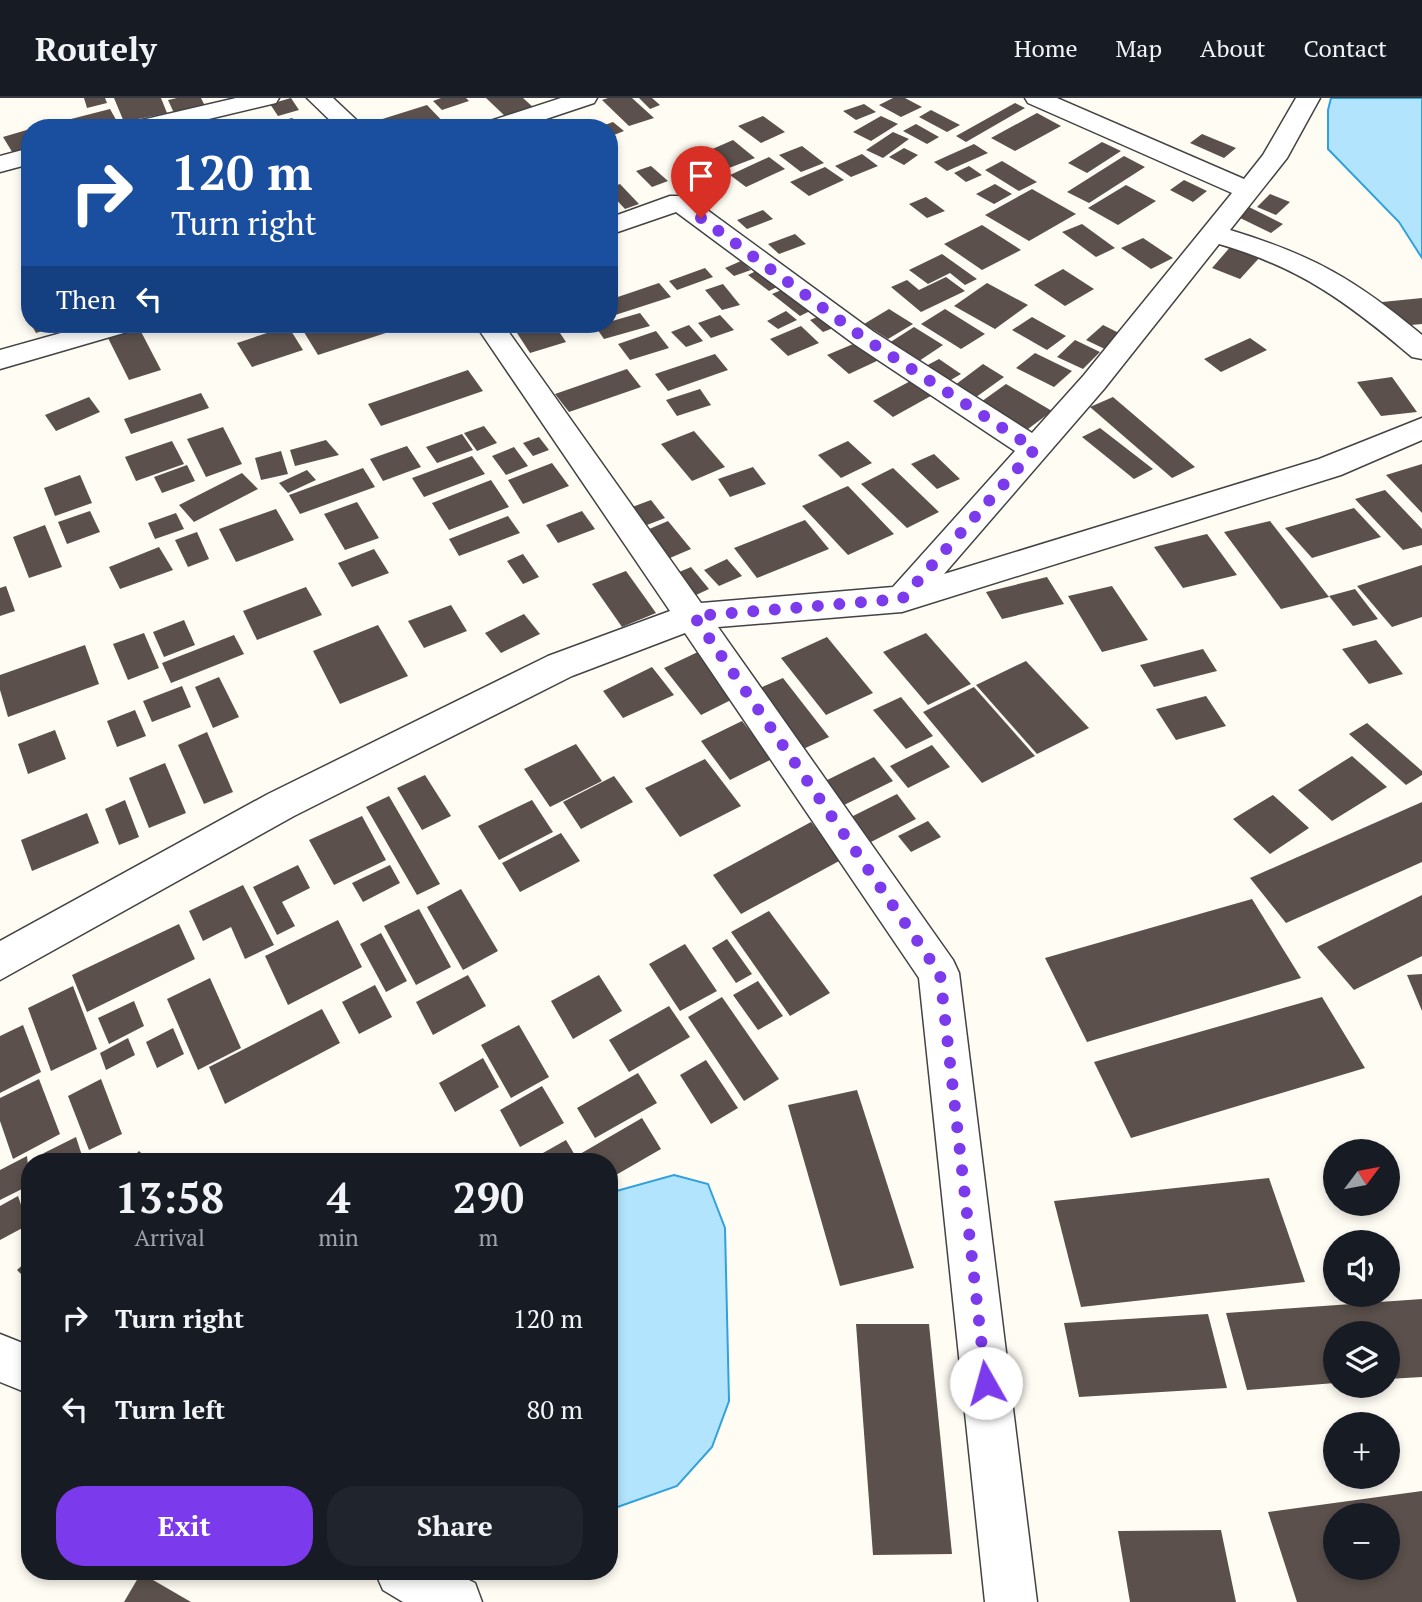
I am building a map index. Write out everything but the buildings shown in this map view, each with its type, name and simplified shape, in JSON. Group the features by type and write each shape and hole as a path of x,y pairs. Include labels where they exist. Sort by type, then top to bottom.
{"street":[{"path":"177,119 267,98"},
{"path":"318,98 342,119"},
{"path":"521,119 585,98"},
{"path":"1037,98 1248,190"},
{"path":"902,599 1094,382 1211,233 1274,158 1308,98"},
{"path":"0,164 21,158"},
{"path":"618,224 678,202 864,338 1035,449"},
{"path":"1211,233 1288,258 1326,277 1362,300 1422,350"},
{"path":"0,360 93,333"},
{"path":"495,333 940,974 1011,1602"},
{"path":"0,962 281,805 560,666 694,616 902,599 1330,467 1422,428"},
{"path":"0,1358 21,1366"},
{"path":"416,1580 456,1602"}],"water":[{"path":"1331,98 1422,98 1422,258 1399,222 1328,149 1328,110"},
{"path":"674,1175 708,1184 725,1228 729,1401 712,1447 677,1486 618,1507 618,1191"}],"route":[{"path":"701,218 864,338 1035,449 902,599 694,616 940,974 986,1383"}]}
